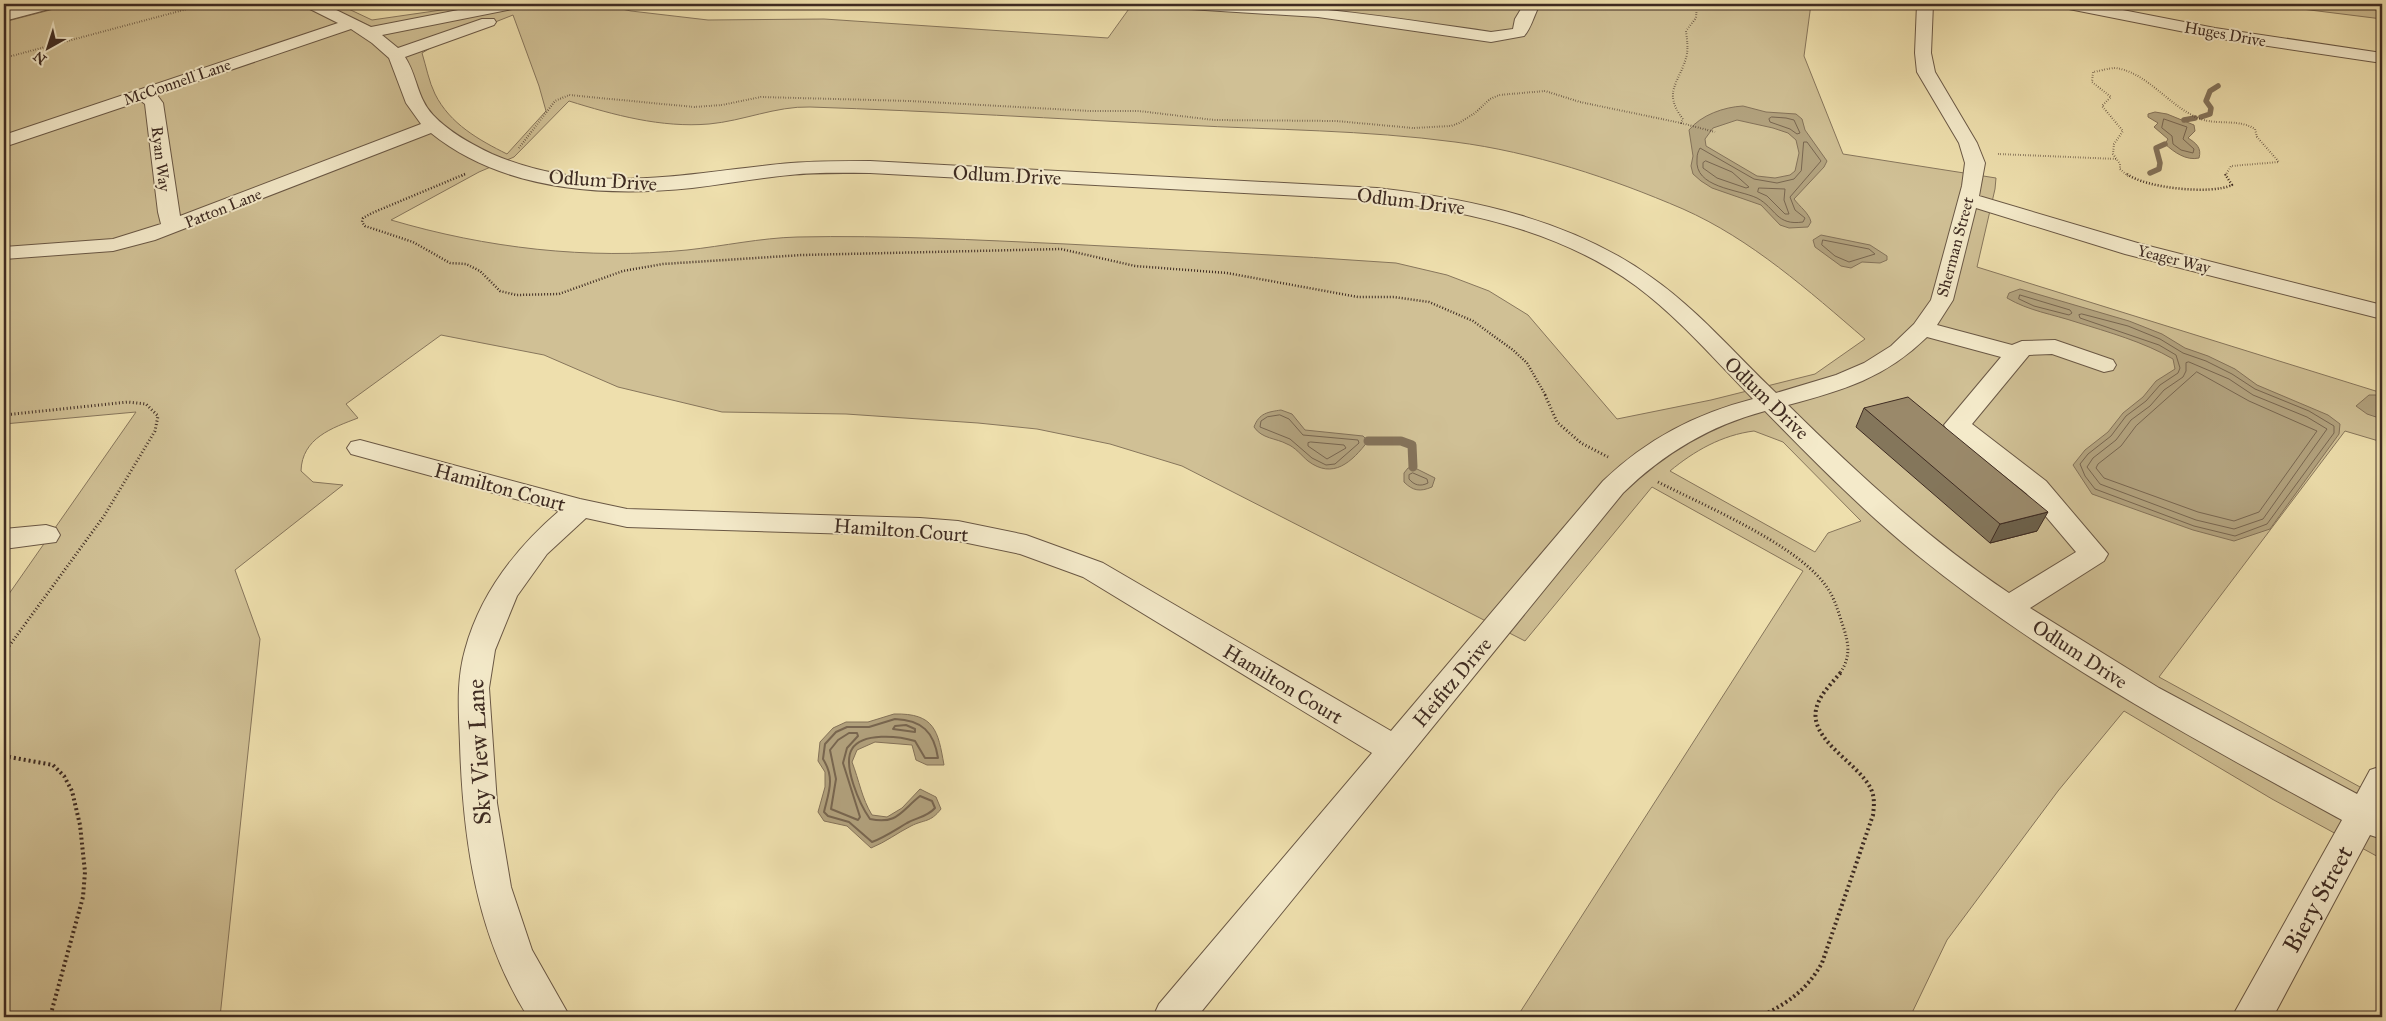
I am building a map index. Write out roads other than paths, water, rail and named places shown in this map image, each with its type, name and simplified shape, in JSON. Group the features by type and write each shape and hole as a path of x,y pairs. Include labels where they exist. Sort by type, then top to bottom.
{"street":[{"path":"4,16 51,4"},
{"name":"Odlum Drive","path":"312,4 359,29 395,54 404,71 412,97 423,116 433,126 466,149 493,162 543,177 600,184 653,185 790,169 870,167 1377,194 1433,201 1515,219 1562,236 1632,273 1674,306 1864,493 1926,548 2008,608 2180,716 2373,820"},
{"name":"McConnell Lane","path":"4,141 144,94 359,29 512,4"},
{"path":"395,54 483,24 530,4"},
{"path":"1189,4 1279,6 1491,37 1518,34 1522,29 1523,19 1532,4"},
{"name":"Sherman Street","path":"1772,403 1820,390 1871,369 1924,329 1942,300 1975,174 1975,163 1972,152 1926,72 1923,53 1925,4"},
{"name":"Huges Drive","path":"2069,4 2215,32 2382,58"},
{"name":"Ryan Way","path":"144,94 154,103 168,212 173,228"},
{"name":"Patton Lane","path":"4,253 113,245 173,228 433,126"},
{"name":"Yeager Way","path":"1967,199 2109,242 2382,312"},
{"path":"1924,329 2017,354"},
{"path":"2008,608 2094,554 2036,487 1957,425 2022,348 2055,347 2104,365"},
{"name":"Heifitz Drive","path":"1172,1017 1613,487 1631,469 1658,448 1696,427 1741,410 1772,403"},
{"name":"Hamilton Court","path":"360,448 580,508 627,518 920,527 958,531 1026,545 1093,570 1395,750"},
{"name":"Sky View Lane","path":"550,1017 539,1001 517,959 492,882 483,839 473,688 475,664 482,639 506,590 537,547 580,508"},
{"path":"4,539 46,534"},
{"name":"Biery Street","path":"2252,1017 2373,820 2382,780"}],"water":[{"path":"1743,106 1766,112 1796,114 1802,119 1805,130 1827,161 1824,167 1794,199 1810,219 1811,222 1808,227 1789,228 1780,225 1761,205 1712,188 1693,174 1691,166 1693,156 1689,130 1706,116","holes":["1737,120 1788,133 1796,140 1799,153 1795,171 1790,175 1775,178 1757,176 1706,146 1705,139 1713,128"]},
{"path":"2155,112 2167,114 2194,125 2195,131 2188,138 2198,146 2200,151 2199,158 2185,157 2176,153 2165,144 2168,139 2154,127 2158,123 2148,117 2148,114"},
{"path":"1821,235 1870,245 1887,256 1887,260 1880,263 1862,262 1851,268 1841,266 1815,247 1813,240"},
{"path":"2020,289 2129,321 2162,334 2185,348 2208,356 2235,369 2257,385 2328,415 2340,424 2339,434 2270,529 2234,541 2193,530 2092,494 2073,465 2085,450 2108,432 2123,413 2143,397 2156,381 2175,369 2173,359 2150,347 2126,338 2032,309 2007,298 2009,293"},
{"path":"2369,395 2382,395 2382,419 2367,414 2356,406"},
{"path":"1281,410 1292,414 1305,430 1363,436 1368,441 1349,462 1341,466 1334,469 1326,469 1317,466 1308,461 1290,445 1261,434 1254,427 1261,416"},
{"path":"1413,467 1435,478 1432,487 1417,490 1404,482 1404,473 1408,468"},
{"path":"894,714 918,717 932,726 939,743 944,765 927,765 916,760 912,745 875,742 857,750 852,762 869,809 872,815 887,817 902,808 920,789 936,797 941,809 930,819 911,826 871,848 847,826 824,821 818,812 825,787 825,772 818,761 820,742 833,728 846,722 868,722"}],"waterway":[{"path":"2201,117 2210,114 2211,108 2206,101 2210,91 2218,86"},
{"path":"2184,120 2195,118"},
{"path":"2150,173 2159,169 2160,163 2156,148 2165,144"},
{"path":"1368,441 1401,441 1412,445 1413,467"}]}
